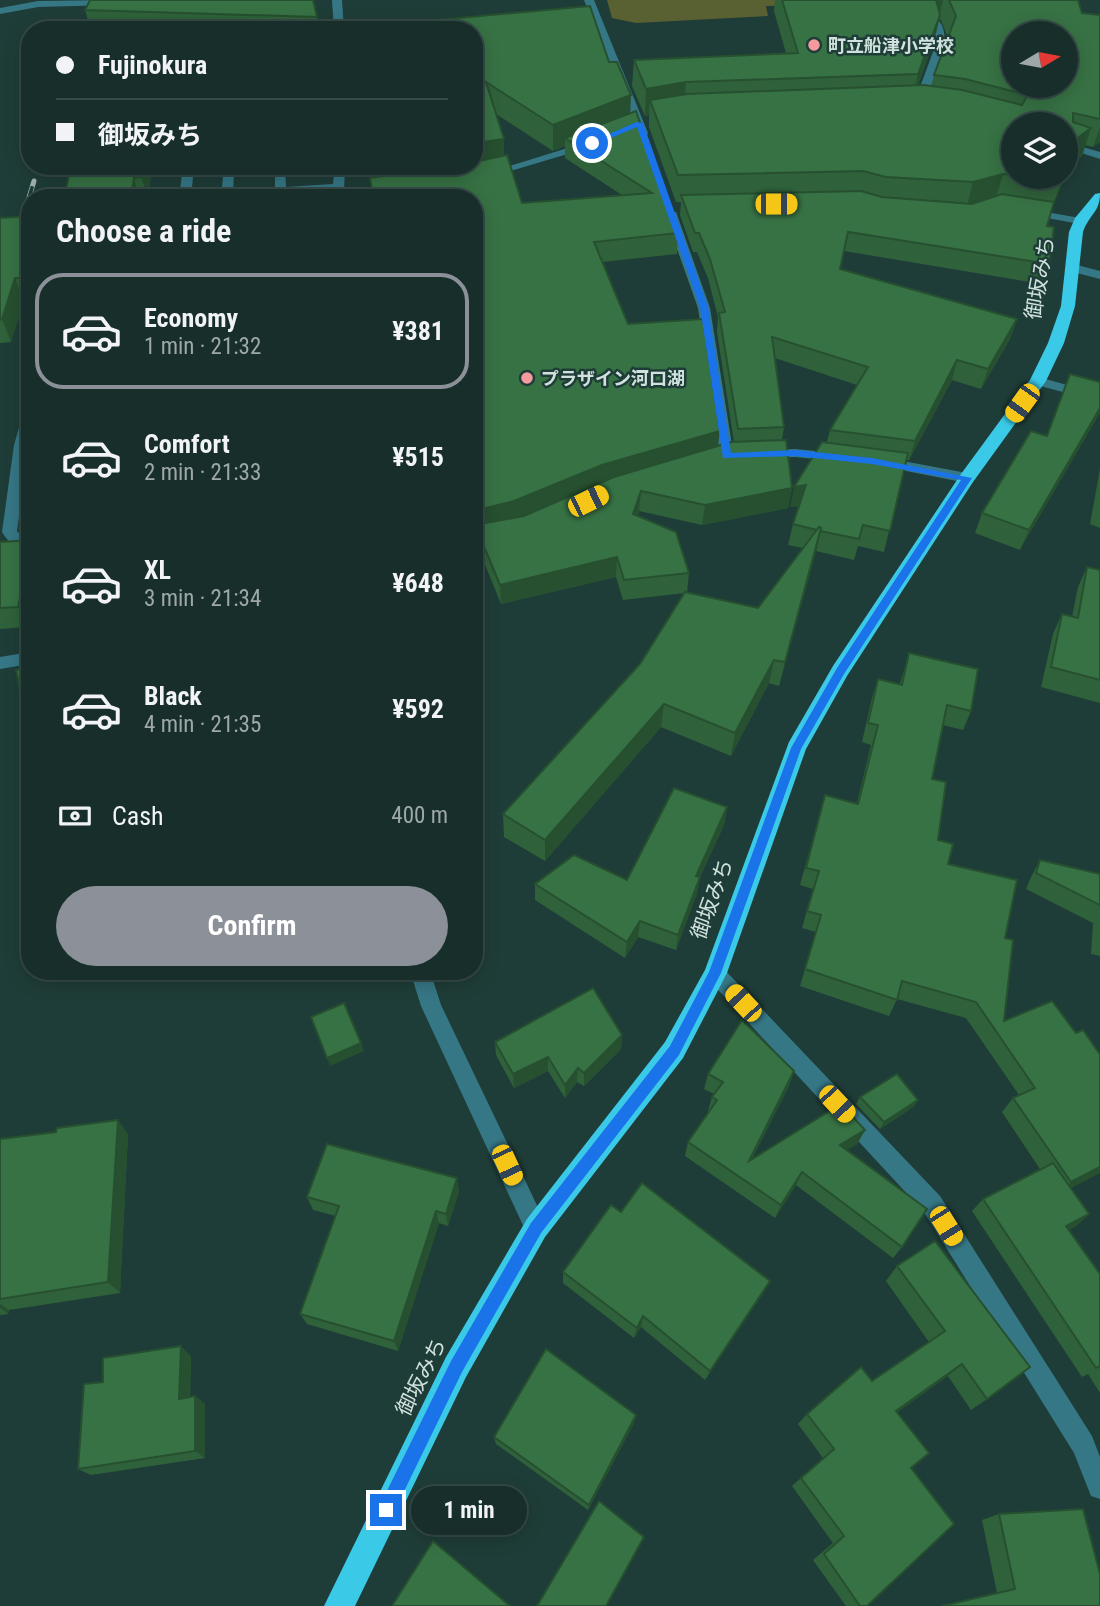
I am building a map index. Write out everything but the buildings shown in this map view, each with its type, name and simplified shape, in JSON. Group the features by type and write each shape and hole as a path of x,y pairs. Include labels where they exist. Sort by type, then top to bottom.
{"highway":[{"name":"御坂みち","path":"339,1606 456,1367 536,1228 674,1050 715,973 796,748 840,671 967,478 1038,381 1056,343 1068,306 1076,232 1080,221 1100,197"}],"street":[{"path":"337,0 338,21"},
{"path":"589,0 648,148"},
{"path":"0,11 37,4 120,2"},
{"path":"918,106 942,41 934,22"},
{"path":"904,106 930,107"},
{"path":"480,176 532,163 604,138"},
{"path":"1078,149 1100,156"},
{"path":"672,205 704,307 721,457 795,453 846,458"},
{"path":"1022,211 1080,221"},
{"path":"1073,268 1100,275"},
{"path":"1038,381 1100,398"},
{"path":"21,445 9,532 21,545"},
{"path":"872,461 967,478"},
{"path":"0,663 21,660"},
{"path":"715,973 932,1204 1083,1445 1100,1487"},
{"path":"423,980 431,1006 536,1228"}],"green space":[{"path":"607,0 924,0 924,3 766,6 768,16 636,23 612,18"}],"railway":[{"path":"32,189 34,181"},
{"path":"18,234 21,224"}],"place":[{"name":"町立船津小学校","path":"814,45"},
{"name":"プラザイン河口湖","path":"527,378"}],"route":[{"path":"386,1510 456,1367 536,1228 674,1050 715,973 796,748 840,671 967,478 872,461 795,453 727,456 704,307 639,123 592,143"}]}
